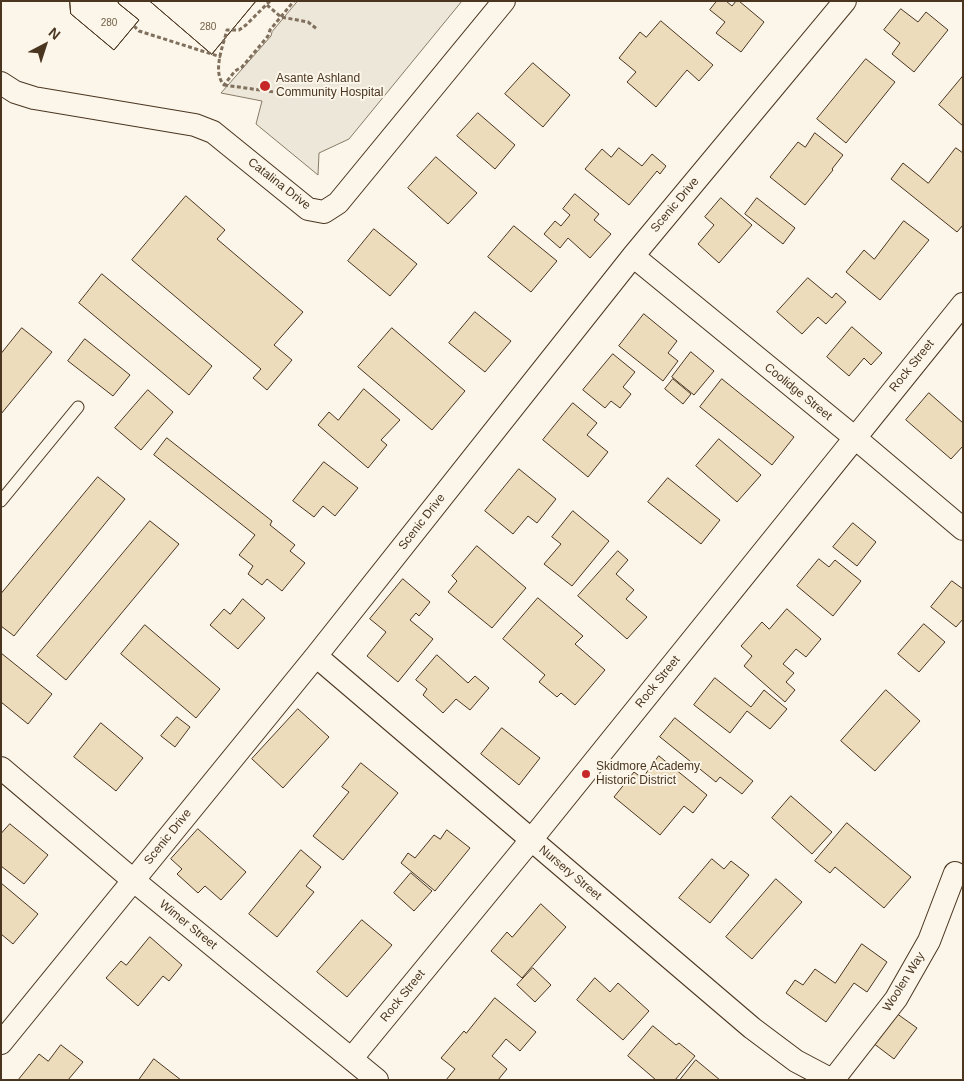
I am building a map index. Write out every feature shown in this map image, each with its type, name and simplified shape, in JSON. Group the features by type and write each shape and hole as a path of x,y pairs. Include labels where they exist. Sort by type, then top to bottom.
{"street":[{"name":"Catalina Drive","path":"1,83 15,92 34,98 195,125 213,132 308,209 324,212 338,202 504,1"},
{"name":"Scenic Drive","path":"1,1043 316,656 633,256 845,1"},
{"name":"Coolidge Street","path":"633,256 963,529"},
{"name":"Rock Street","path":"352,1058 531,840 963,304"},
{"name":"Nursery Street","path":"316,656 752,1028 796,1061 832,1080"},
{"name":"Wimer Street","path":"1,768 133,880 378,1080"},
{"name":"Woolen Way","path":"832,1080 896,999 929,941 955,873"}],"lane":[{"path":"1,501 78,407"}],"path":[{"path":"270,1 239,30 227,30 218,73 220,81 224,85 274,92"},
{"path":"224,85 234,71 242,67 294,1"},
{"path":"267,5 281,17 308,22 317,29"},
{"path":"134,26 139,31 221,57"}],"shaded area":[{"path":"298,1 462,1 349,139 319,153 318,175 256,124 262,101 221,93 271,36 272,32"}],"building":[{"path":"70,1 119,1 118,3 139,20 114,50 71,14"},
{"path":"70,1 119,1 118,3 139,20 114,50 71,14"},
{"path":"150,1 256,1 212,54"},
{"path":"150,1 256,1 212,54"},
{"path":"717,1 726,1 732,6 736,1 739,1 764,22 741,52 716,33 725,22 710,10"},
{"path":"901,9 918,22 926,12 948,30 914,72 892,54 900,43 884,30"},
{"path":"661,21 713,65 699,81 687,70 656,107 627,82 636,72 619,58 640,32 646,37"},
{"path":"866,59 895,82 846,143 817,119"},
{"path":"533,63 570,95 543,127 505,94"},
{"path":"963,76 963,126 939,105"},
{"path":"478,113 515,145 495,169 457,136"},
{"path":"815,133 843,155 805,205 770,177 798,142 805,147"},
{"path":"619,148 642,166 652,154 666,166 660,174 657,171 629,205 585,169 602,149 611,157"},
{"path":"956,148 963,153 963,225 957,232 891,179 903,163 928,183"},
{"path":"436,157 477,193 448,224 408,188"},
{"path":"575,194 599,214 594,220 611,234 590,258 568,238 560,248 544,234 555,221 561,226 570,215 563,209"},
{"path":"186,196 225,230 217,239 303,312 274,345 292,360 267,390 253,378 261,369 132,260"},
{"path":"721,198 752,225 719,263 698,244 714,225 705,217"},
{"path":"757,198 795,228 783,244 745,214"},
{"path":"904,221 929,240 880,300 846,272 864,250 874,259"},
{"path":"514,226 557,261 531,292 488,257"},
{"path":"374,229 417,264 390,296 348,261"},
{"path":"102,274 212,366 189,395 79,303"},
{"path":"808,278 832,298 836,293 846,302 826,324 818,317 802,334 777,312"},
{"path":"475,312 511,341 485,372 449,343"},
{"path":"644,314 677,341 668,353 678,361 663,381 619,346"},
{"path":"852,327 882,353 871,365 864,358 849,376 827,357"},
{"path":"22,328 52,352 1,414 1,354"},
{"path":"392,328 465,391 432,430 358,367"},
{"path":"85,339 130,375 113,396 68,361"},
{"path":"691,352 714,371 694,395 672,377"},
{"path":"613,354 635,372 623,387 631,394 620,408 611,401 605,408 583,390"},
{"path":"673,379 691,394 683,404 665,389"},
{"path":"722,379 794,437 772,465 700,407"},
{"path":"364,389 400,420 381,440 387,445 368,468 318,425 329,412 338,420"},
{"path":"148,390 173,412 141,450 115,428"},
{"path":"929,393 963,423 963,446 951,459 906,420"},
{"path":"573,403 597,423 587,435 608,452 588,477 543,440"},
{"path":"167,438 272,521 270,525 295,545 290,551 305,563 282,591 267,579 262,585 248,574 253,566 239,555 255,535 154,455"},
{"path":"719,439 761,475 737,502 696,466"},
{"path":"324,462 358,488 335,516 323,506 314,517 293,501"},
{"path":"519,469 556,499 537,523 528,516 513,534 485,511"},
{"path":"98,477 125,499 14,636 1,626 1,594"},
{"path":"668,478 720,520 701,544 648,502"},
{"path":"573,511 609,541 572,586 544,564 561,544 552,537"},
{"path":"150,521 179,544 66,680 37,656"},
{"path":"853,523 876,542 857,566 833,547"},
{"path":"477,546 526,588 492,628 448,592 457,581 452,576"},
{"path":"618,551 628,560 616,574 634,590 626,599 647,617 627,639 578,596"},
{"path":"819,559 829,567 835,560 861,581 833,616 797,586"},
{"path":"403,579 430,602 419,616 416,613 410,620 433,639 398,682 367,656 386,632 370,619"},
{"path":"952,581 963,589 963,619 956,627 931,607"},
{"path":"538,598 583,636 575,644 605,670 575,705 561,693 557,697 539,682 545,675 503,639"},
{"path":"243,599 265,618 238,649 210,625 224,609 230,614"},
{"path":"787,609 821,639 806,657 796,649 783,664 794,673 786,682 795,690 785,702 744,666 752,656 741,646 762,622 769,629"},
{"path":"924,624 945,642 919,672 898,654"},
{"path":"145,625 220,689 196,718 121,654"},
{"path":"1,653 52,694 28,724 1,702"},
{"path":"437,655 468,683 475,676 489,688 470,710 456,699 443,713 423,695 427,689 416,680"},
{"path":"715,678 751,707 764,690 787,709 770,729 747,711 730,733 694,705"},
{"path":"886,690 920,721 875,771 841,741"},
{"path":"298,709 329,737 283,788 252,759"},
{"path":"177,717 190,727 175,747 161,736"},
{"path":"675,718 753,781 742,794 720,777 716,782 660,737"},
{"path":"101,723 143,758 116,791 74,757"},
{"path":"502,728 540,758 519,785 481,754"},
{"path":"659,756 707,795 693,813 684,806 660,835 614,797 634,772 642,778"},
{"path":"361,763 398,793 343,860 313,836 349,792 342,787"},
{"path":"791,796 832,832 812,854 772,818"},
{"path":"847,823 911,877 884,908 835,867 830,873 815,861"},
{"path":"10,824 48,855 24,884 1,866 1,834"},
{"path":"198,829 246,872 221,900 205,886 198,893 177,874 182,869 171,859"},
{"path":"447,830 470,848 435,891 401,863 408,853 415,858 434,835 440,839"},
{"path":"301,850 321,867 306,886 314,892 277,937 249,914"},
{"path":"712,859 724,869 731,861 749,875 710,923 679,898"},
{"path":"411,873 432,891 414,911 394,893"},
{"path":"776,879 802,902 752,959 726,937"},
{"path":"1,883 38,914 13,944 1,934"},
{"path":"541,904 566,927 522,978 491,951 507,932 512,937"},
{"path":"362,920 392,945 347,997 317,972"},
{"path":"150,937 182,965 169,981 163,976 138,1006 106,978 121,961 126,965"},
{"path":"862,944 887,962 867,992 854,983 826,1022 786,993 795,980 803,985 815,969 835,983"},
{"path":"533,968 551,985 535,1002 517,985"},
{"path":"595,978 610,992 618,983 649,1011 623,1040 577,1000"},
{"path":"495,998 536,1032 520,1051 506,1039 492,1056 507,1069 498,1080 446,1080 455,1069 441,1058 464,1031 466,1033"},
{"path":"896,1013 917,1028 894,1059 873,1043"},
{"path":"653,1026 676,1045 679,1043 695,1056 675,1080 656,1080 628,1056"},
{"path":"61,1045 83,1062 68,1080 18,1080 39,1054 48,1061"},
{"path":"154,1059 181,1080 139,1080"},
{"path":"696,1060 720,1080 680,1080"}],"place":[{"name":"Asante Ashland Community Hospital","path":"265,86"},
{"name":"Skidmore Academy Historic District","path":"586,774"}]}
